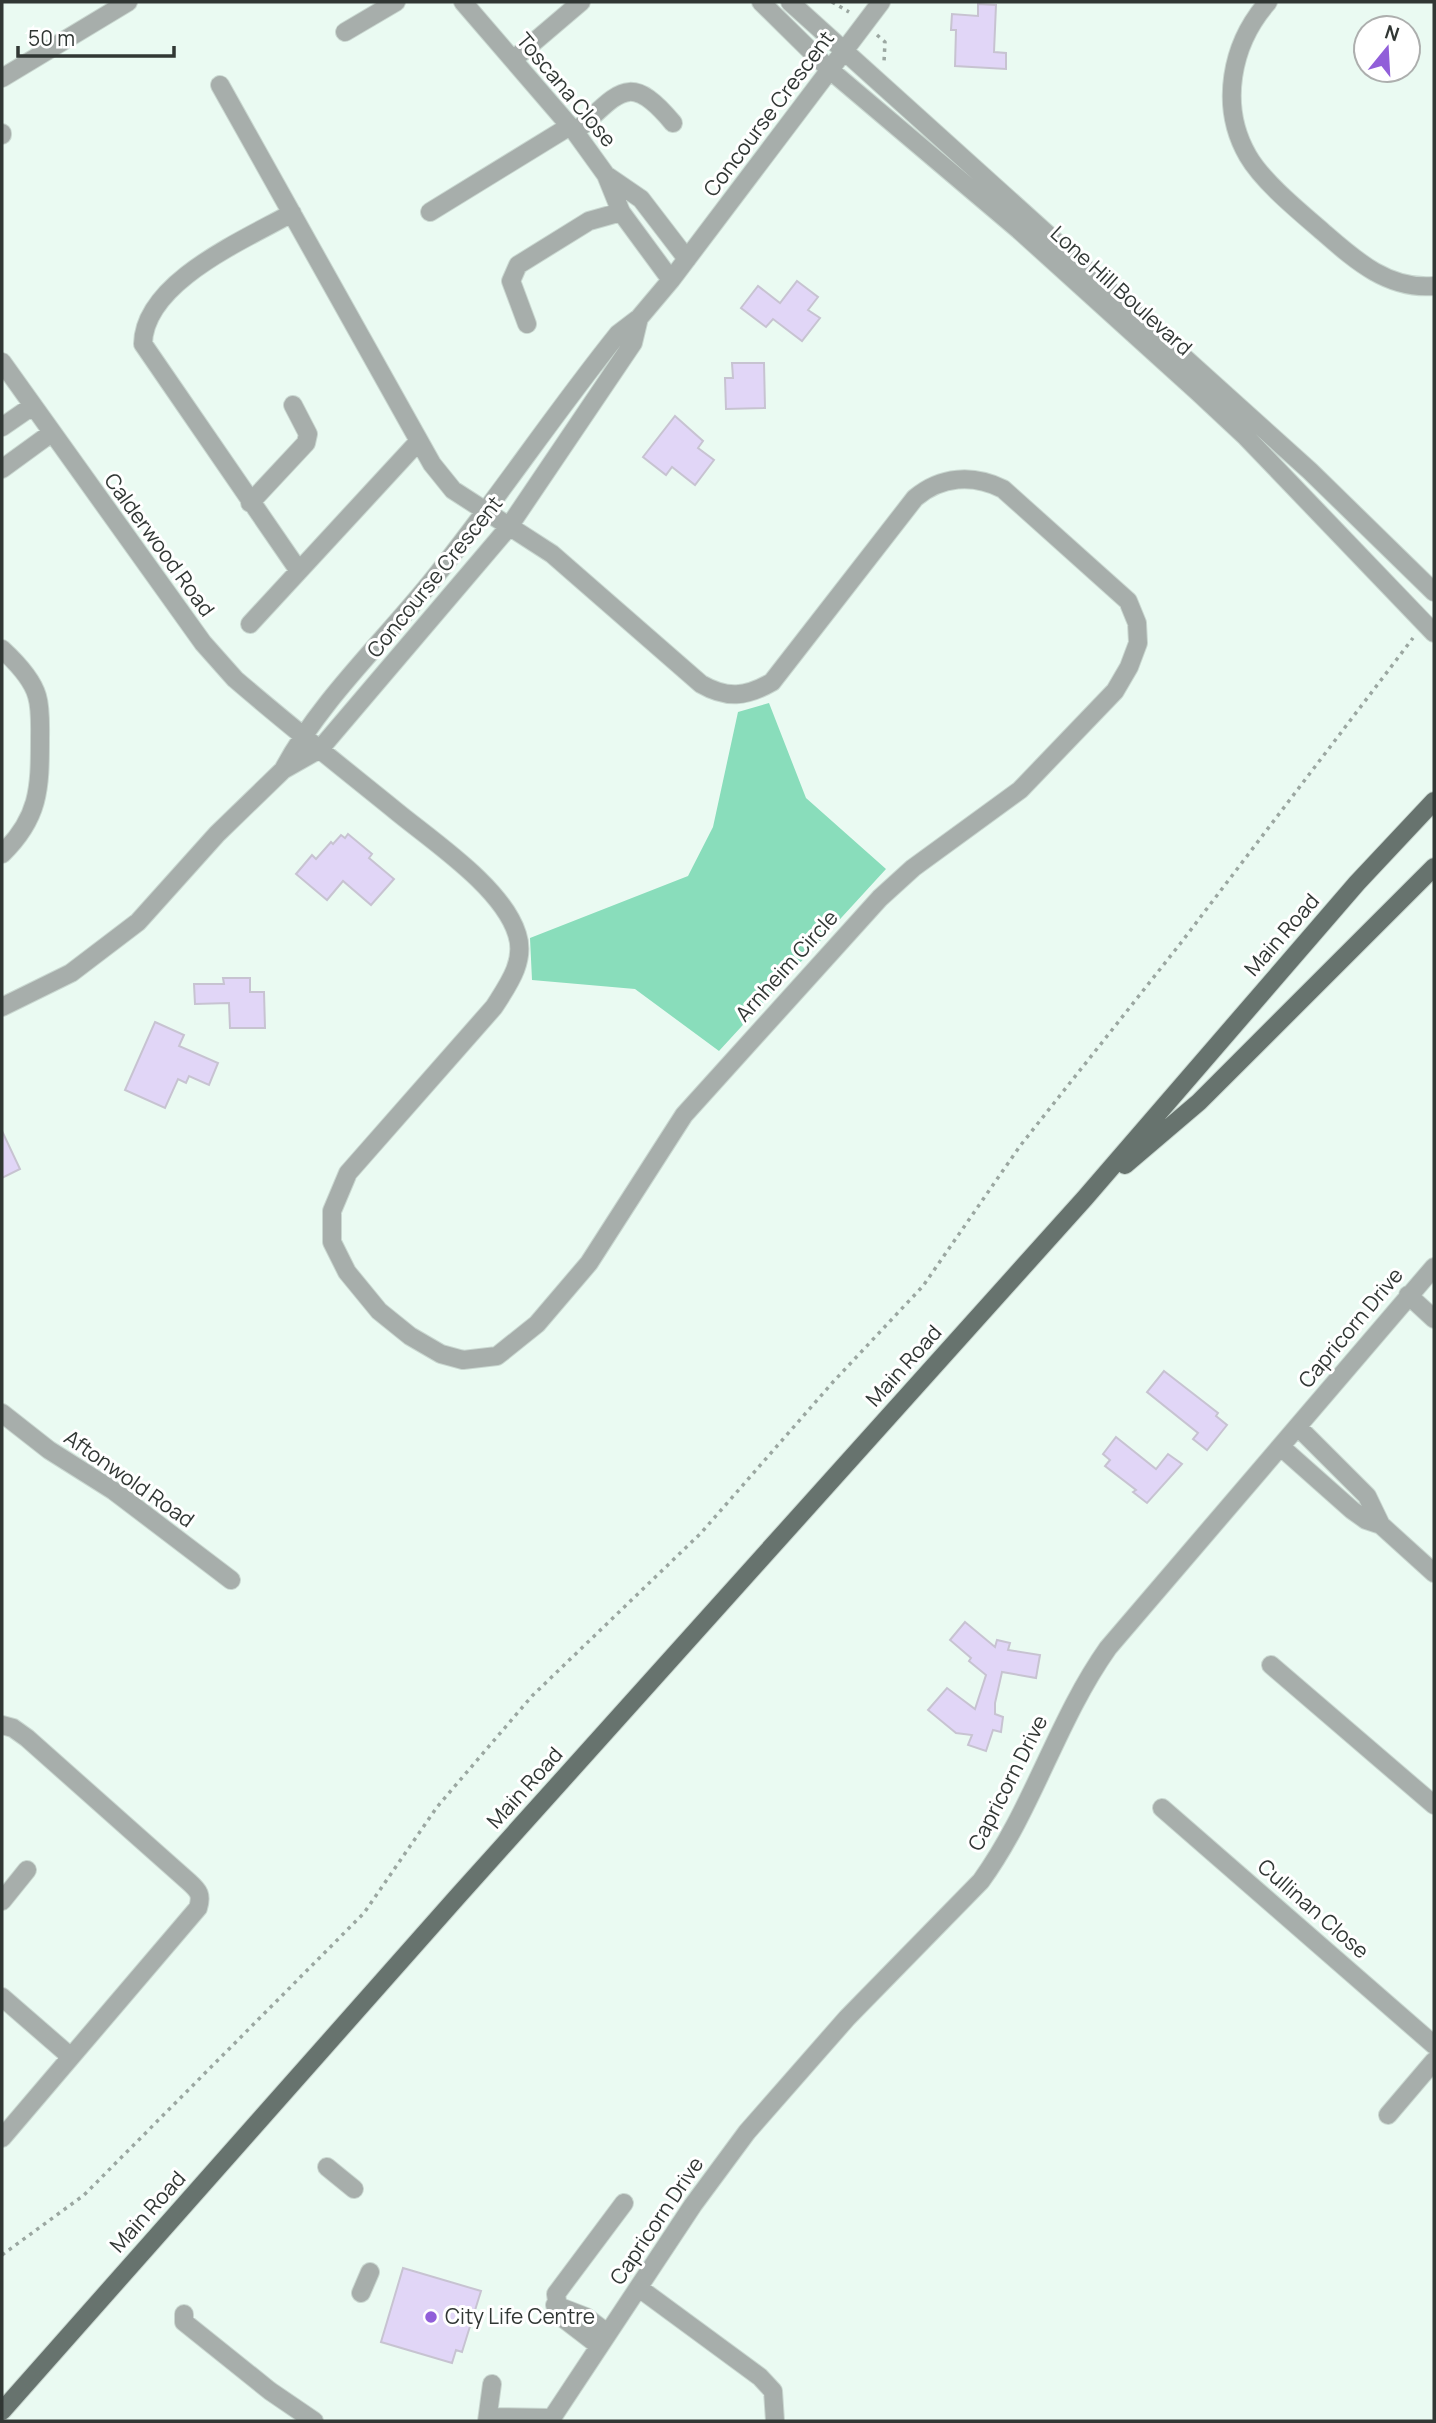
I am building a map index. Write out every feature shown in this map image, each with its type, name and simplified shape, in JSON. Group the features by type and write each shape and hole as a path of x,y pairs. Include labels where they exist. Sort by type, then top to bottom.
{"main road":[{"name":"Main Road","path":"2,2411 458,1896 1085,1198 1357,883 1434,800"},
{"name":"Main Road","path":"1085,1198 1199,1102 1434,867"}],"street":[{"path":"2,78 128,2"},
{"path":"345,32 396,2"},
{"name":"Toscana Close","path":"463,2 573,129 606,175 621,212 671,280"},
{"path":"514,59 581,2"},
{"name":"Lone Hill Boulevard","path":"761,2 830,69 1019,230 1246,437 1429,628"},
{"name":"Lone Hill Boulevard","path":"790,2 1310,471 1434,592"},
{"name":"Concourse Crescent","path":"283,771 302,735 387,638 487,513 618,334 639,318 671,280 881,2"},
{"path":"1268,2 1248,31 1237,54 1232,76 1234,117 1249,158 1297,209 1362,266 1394,281 1434,286"},
{"name":"Arnheim Circle","path":"220,85 418,442 453,490 552,554 701,684 719,694 741,696 772,682 922,492 943,481 973,479 989,482 1003,489 1128,601 1137,623 1138,643 1129,667 1115,691 1020,790 900,879 870,908 684,1115 607,1236 569,1288 514,1345 488,1357 463,1360 441,1354 410,1336 379,1311 347,1272 332,1242 332,1211 348,1173 494,1007 513,975 520,956 518,936 500,904 480,883 302,735"},
{"path":"430,212 573,129 621,93 638,90 650,98 673,123"},
{"name":"Toscana Close","path":"606,175 641,199 687,259"},
{"path":"527,324 511,281 512,272 589,221 621,212"},
{"path":"292,213 175,284 144,329 143,344 299,571"},
{"name":"Concourse Crescent","path":"2,1007 71,973 138,922 217,834 283,771 320,749 508,528 633,343 639,318"},
{"name":"Calderwood Road","path":"2,362 50,434 203,643 235,679 302,735"},
{"path":"250,503 306,443 308,434 293,405"},
{"path":"2,427 31,407"},
{"path":"2,469 50,434"},
{"path":"250,624 418,442"},
{"path":"2,649 28,678 37,696 40,777 32,814 2,854"},
{"name":"Capricorn Drive","path":"550,2420 692,2206 747,2132 847,2018 981,1881 1011,1834 1090,1674 1108,1648 1434,1267"},
{"path":"1408,1295 1434,1319"},
{"name":"Aftonwold Road","path":"2,1413 49,1450 114,1491 231,1580"},
{"path":"1298,1427 1367,1496 1381,1525 1434,1573"},
{"path":"1281,1447 1352,1510 1366,1520 1381,1525"},
{"path":"1271,1665 1434,1805"},
{"path":"2,1725 13,1728 27,1738 189,1882 199,1892 201,1899 198,1908 2,2138"},
{"name":"Cullinan Close","path":"1162,1808 1434,2045"},
{"path":"2,1901 27,1870"},
{"path":"2,1997 71,2057"},
{"path":"1388,2115 1434,2061"},
{"path":"327,2167 354,2189"},
{"path":"603,2339 586,2317 555,2305 558,2287 624,2203"},
{"path":"361,2293 370,2272"},
{"path":"639,2288 760,2377 773,2391 775,2421"},
{"path":"184,2314 184,2322 218,2351 314,2421"},
{"path":"492,2384 488,2419 515,2420 524,2415 550,2420"}],"path":[{"path":"832,2 845,9"},
{"path":"2,2255 83,2195 364,1913 437,1807 533,1696 701,1533 833,1381 923,1286 1020,1146 1429,628"}],"green space":[{"path":"769,703 806,798 886,869 719,1051 635,989 532,980 530,938 688,876 713,827 738,712"}],"building":[{"path":"978,4 996,5 994,52 1006,53 1006,69 955,66 956,30 951,30 952,14 978,16"},
{"path":"797,281 818,297 808,310 820,318 802,341 773,319 766,327 741,308 758,286 780,303"},
{"path":"732,363 764,363 765,408 726,409 725,378 733,378"},
{"path":"675,416 703,441 698,448 714,460 695,485 672,467 666,475 643,457"},
{"path":"348,834 372,854 369,858 394,879 371,905 343,881 327,900 296,874 312,855 316,859 331,842 333,844 341,835 345,838"},
{"path":"223,978 250,978 250,992 264,992 265,1028 230,1028 229,1003 195,1004 194,984 224,984"},
{"path":"155,1022 184,1035 179,1046 218,1063 209,1085 189,1076 186,1083 178,1079 165,1108 125,1090"},
{"path":"2,1131 20,1169 2,1178"},
{"path":"1164,1371 1218,1413 1216,1416 1227,1425 1207,1450 1193,1439 1198,1433 1147,1392"},
{"path":"1116,1437 1156,1469 1168,1454 1182,1464 1147,1503 1133,1492 1136,1490 1105,1466 1110,1460 1103,1454"},
{"path":"965,1622 995,1647 997,1640 1010,1643 1008,1650 1040,1655 1036,1678 1002,1672 995,1703 995,1714 1003,1717 1001,1732 993,1730 986,1751 968,1745 972,1735 956,1733 928,1710 947,1688 975,1709 986,1675 950,1640"},
{"name":"City Life Centre","path":"403,2268 481,2291 462,2352 456,2350 452,2363 381,2342"}],"place":[{"name":"City Life Centre","path":"431,2317"}]}
